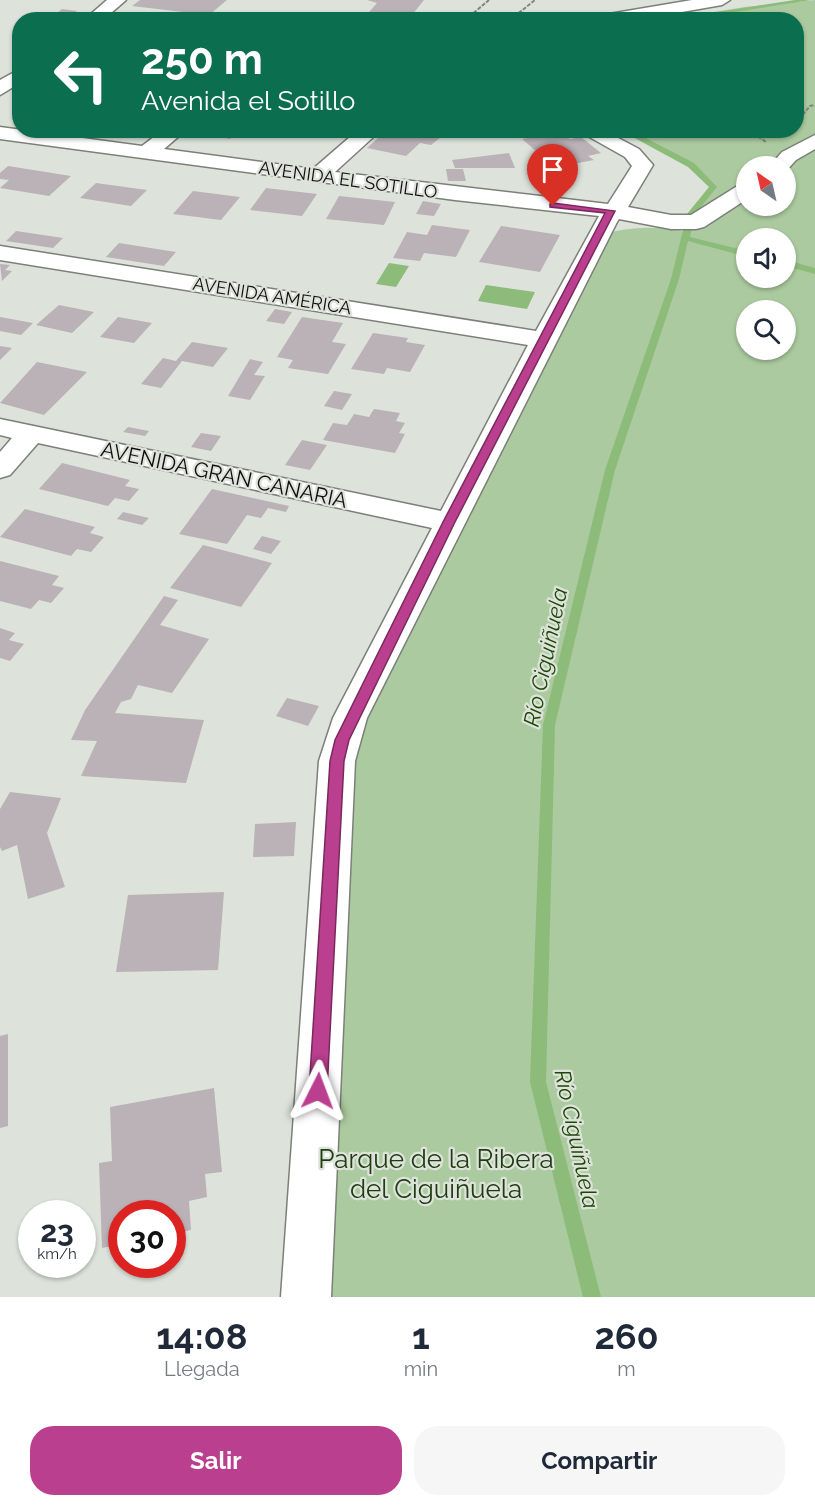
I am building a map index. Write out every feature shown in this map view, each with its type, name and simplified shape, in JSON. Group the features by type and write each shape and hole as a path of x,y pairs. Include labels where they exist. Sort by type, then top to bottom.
{"street":[{"path":"106,12 118,0"},
{"path":"651,12 722,0"},
{"name":"AVENIDA EL SOTILLO","path":"36,138 317,176 611,211 671,222 696,222 736,197"},
{"path":"146,153 166,138"},
{"path":"317,176 362,138"},
{"path":"306,1297 337,761 351,718 449,522 611,211 637,180 643,165 632,153 603,138"},
{"path":"789,156 815,141"},
{"name":"AVENIDA AMÉRICA","path":"0,254 543,340"},
{"name":"AVENIDA GRAN CANARIA","path":"0,427 449,522"},
{"path":"0,469 31,434"}],"path":[{"path":"475,12 489,0"},
{"path":"520,12 535,0"}],"green space":[{"name":"Parque de la Ribera del Ciguiñuela","path":"815,0 815,1297 306,1297 337,761 597,236 641,228 663,228 686,232 691,214 713,187 691,165 637,138 804,138 804,12 713,12"}],"shaded area":[{"path":"389,263 409,266 396,287 376,284"},
{"path":"486,285 535,292 527,309 478,301"}],"building":[{"path":"140,0 227,0 213,12 183,12 132,6"},
{"path":"367,0 424,0 414,12 369,12 377,3"},
{"path":"62,9 77,11 76,12 58,12"},
{"path":"378,138 440,138 431,145 420,143 406,156 367,148"},
{"path":"582,138 601,153 588,156 594,160 568,165 575,174 564,175 522,139"},
{"path":"509,153 515,168 455,168 452,160"},
{"path":"8,166 71,176 49,196 0,188 9,180 0,179 0,173"},
{"path":"446,169 463,169 466,181 448,181"},
{"path":"96,183 147,190 131,206 80,198"},
{"path":"266,188 317,194 302,216 250,210"},
{"path":"193,191 240,197 221,220 173,214"},
{"path":"339,196 395,202 384,225 326,219"},
{"path":"423,201 441,204 434,216 416,214"},
{"path":"432,225 470,230 456,257 424,253 420,261 393,258 407,232 427,235"},
{"path":"501,226 560,235 540,272 479,262"},
{"path":"16,231 63,238 53,248 6,241"},
{"path":"119,243 176,252 164,266 106,257"},
{"path":"0,264 10,265 5,270 12,271 2,281"},
{"path":"59,305 94,312 72,333 36,325"},
{"path":"275,309 292,312 284,324 266,321"},
{"path":"0,317 33,323 21,335 0,331"},
{"path":"118,317 152,323 134,343 100,337"},
{"path":"302,317 343,323 332,342 346,344 328,374 288,368 293,360 277,357"},
{"path":"373,333 408,338 406,342 425,345 410,372 387,368 384,374 351,369"},
{"path":"192,342 228,348 213,367 182,361 161,388 141,384 163,358 176,361"},
{"path":"0,346 12,348 0,360"},
{"path":"250,359 263,362 254,375 265,376 250,400 228,396"},
{"path":"37,362 87,372 44,415 0,403"},
{"path":"334,391 352,394 342,410 324,406"},
{"path":"374,409 400,413 396,421 405,423 399,433 405,434 395,453 323,440 333,423 347,425 354,414 369,417"},
{"path":"128,427 149,431 145,436 123,432"},
{"path":"201,433 221,436 211,451 191,447"},
{"path":"302,440 327,445 310,470 285,465"},
{"path":"62,463 130,480 125,486 139,489 129,501 115,498 108,506 39,489"},
{"path":"212,489 289,506 286,512 268,508 261,518 247,515 227,544 179,534"},
{"path":"25,509 95,527 90,533 104,537 91,552 77,549 71,556 0,537"},
{"path":"123,512 149,518 142,525 117,519"},
{"path":"262,536 281,541 271,554 253,549"},
{"path":"203,545 272,563 241,607 170,588"},
{"path":"0,561 59,576 52,585 64,588 51,603 39,600 31,609 0,601"},
{"path":"164,596 178,600 160,625 209,639 172,693 138,685 131,699 121,702 115,713 204,720 186,783 81,776 97,741 71,740 85,710"},
{"path":"0,628 15,633 9,640 24,644 10,661 0,658"},
{"path":"287,698 319,706 308,726 276,716"},
{"path":"10,792 61,798 47,833 65,887 28,899 17,845 2,851 0,847 0,809"},
{"path":"296,822 294,856 253,857 255,824"},
{"path":"224,892 218,970 116,972 128,895"},
{"path":"8,1034 8,1126 0,1128 0,1036"},
{"path":"214,1088 222,1172 205,1174 207,1197 189,1201 191,1230 186,1231 186,1200 108,1200 108,1247 102,1248 99,1163 112,1161 110,1107"}],"waterway":[{"name":"Río Ciguiñuela","path":"725,12 808,0"},
{"name":"Río Ciguiñuela","path":"639,138 691,165 713,187 691,214 685,238"},
{"name":"Río Ciguiñuela","path":"592,1297 538,1082 549,725 610,470 675,279 685,238"},
{"path":"685,238 736,251"},
{"path":"796,266 815,271"}],"route":[{"path":"318,1091 337,761 342,740 449,522 611,211 553,206"}]}
